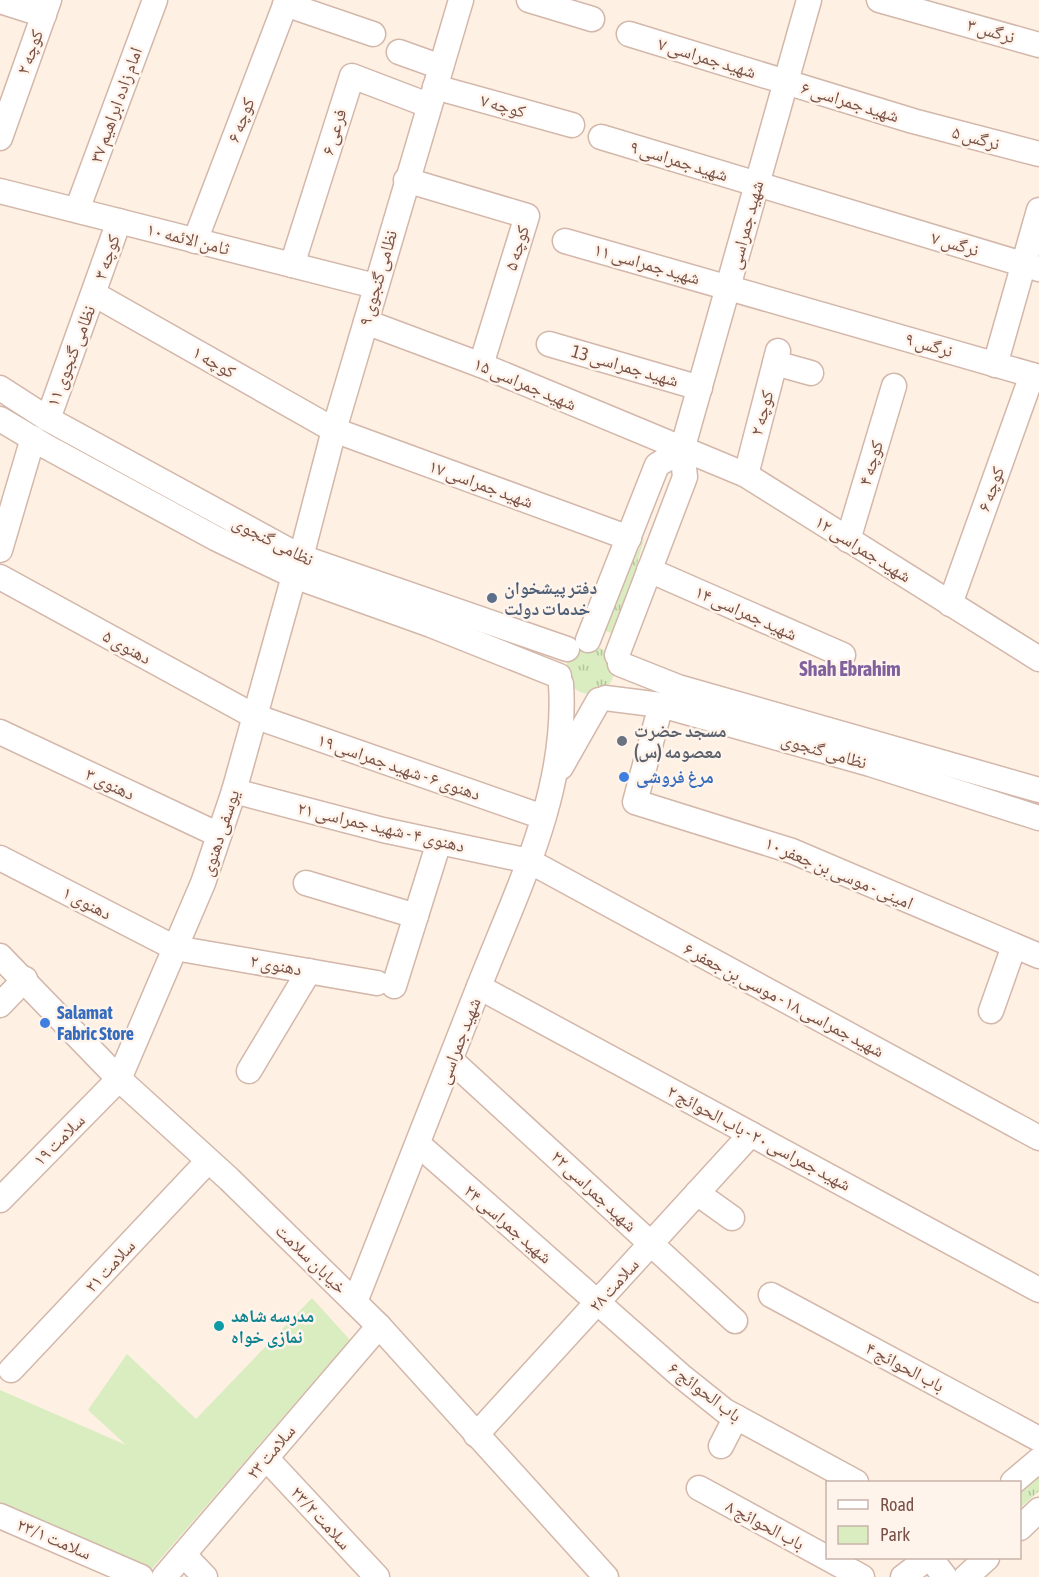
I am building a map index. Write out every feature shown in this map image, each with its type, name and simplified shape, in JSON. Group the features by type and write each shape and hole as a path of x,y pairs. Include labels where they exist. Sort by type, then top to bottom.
{"street":[{"name":"امام زاده ابراهیم ۳۷","path":"77,210 155,0"},
{"name":"نظامی گنجوی ۹","path":"298,567 375,286 461,0"},
{"path":"530,0 592,19"},
{"name":"شهید جمراسی","path":"619,660 649,570 685,477 682,450 808,0"},
{"name":"نرگس ۳","path":"879,0 1039,45"},
{"path":"0,1 46,8"},
{"path":"286,2 373,34"},
{"name":"کوچه ۶","path":"195,241 286,2"},
{"name":"کوچه ۲","path":"0,138 46,8"},
{"name":"شهید جمراسی ۷","path":"628,34 786,83"},
{"path":"399,52 434,86"},
{"name":"فرعی ۶","path":"292,265 352,76 434,86"},
{"name":"شهید جمراسی ۶","path":"786,83 913,121"},
{"name":"کوچه ۷","path":"434,86 572,125"},
{"name":"نرگس ۵","path":"913,121 1039,154"},
{"name":"شهید جمراسی ۹","path":"602,137 885,224"},
{"name":"کوچه ۵","path":"406,180 527,216 481,365"},
{"name":"ثامن الائمه ۱۰","path":"2,198 77,210 375,286"},
{"path":"995,365 1032,267 1039,210"},
{"name":"کوچه ۳","path":"94,294 119,221"},
{"name":"نرگس ۷","path":"885,224 1032,267"},
{"name":"شهید جمراسی ۱۱","path":"565,241 862,326"},
{"name":"نظامی گنجوی ۱۱","path":"48,419 94,294"},
{"name":"کوچه ۱","path":"94,294 334,430"},
{"name":"شهید جمراسی ۱۵","path":"366,321 481,365 682,450"},
{"name":"نرگس ۹","path":"862,326 1036,376"},
{"name":"شهید جمراسی 13","path":"549,344 700,388"},
{"name":"کوچه ۲","path":"746,475 776,357 811,373"},
{"name":"کوچه ۶","path":"950,604 1036,376"},
{"name":"کوچه ۴","path":"848,540 894,386"},
{"name":"نظامی گنجوی","path":"0,388 48,419 298,567 578,644"},
{"name":"نظامی گنجوی","path":"0,419 204,532 298,567 560,680"},
{"name":"شهید جمراسی ۱۷","path":"334,430 629,538"},
{"path":"0,547 33,438"},
{"path":"555,777 563,708 560,680 562,657 578,644 629,538 657,465 682,450"},
{"name":"شهید جمراسی ۱۲","path":"682,450 746,475 1039,659"},
{"name":"یوسفی دهنوی","path":"119,1079 204,883 234,791 298,567"},
{"name":"شهید جمراسی ۱۴","path":"649,570 843,655"},
{"name":"دهنوی ۵","path":"0,577 254,716"},
{"path":"555,777 602,699 618,683 619,660 605,643 578,644"},
{"name":"نظامی گنجوی","path":"619,660 678,687 1039,790"},
{"path":"560,680 566,691 581,701 602,699"},
{"name":"نظامی گنجوی","path":"602,699 661,705 870,764 1039,818"},
{"name":"امینی - موسی بن جعفر ۱۰","path":"661,705 635,802 792,851 1039,956"},
{"name":"دهنوی ۶ - شهید جمراسی ۱۹","path":"254,716 543,818"},
{"name":"دهنوی ۳","path":"0,732 219,835"},
{"name":"شهید جمراسی","path":"355,1302 529,861 555,777"},
{"name":"دهنوی ۴ - شهید جمراسی ۲۱","path":"234,791 439,842 529,861"},
{"path":"306,883 416,916 439,842"},
{"name":"دهنوی ۱","path":"0,858 175,948"},
{"name":"شهید جمراسی ۱۸ - موسی بن جعفر ۶","path":"529,861 1039,1138"},
{"name":"دهنوی ۲","path":"175,948 386,984 416,916"},
{"path":"991,1011 1014,946"},
{"name":"خیابان سلامت","path":"0,956 25,979 119,1079 355,1302 606,1577"},
{"path":"249,1071 309,971"},
{"path":"0,1005 25,979"},
{"name":"شهید جمراسی ۲۰ - باب الحوائج ۲","path":"479,987 1039,1290"},
{"name":"شهید جمراسی ۲۲","path":"452,1061 735,1321"},
{"name":"سلامت ۱۹","path":"0,1200 119,1079"},
{"name":"سلامت ۲۸","path":"476,1435 751,1134"},
{"name":"شهید جمراسی ۲۴","path":"418,1144 598,1303"},
{"name":"سلامت ۲۱","path":"11,1371 208,1161"},
{"path":"697,1193 732,1218"},
{"name":"باب الحوائج ۴","path":"771,1295 1039,1439"},
{"name":"باب الحوائج ۶","path":"598,1303 680,1375 736,1417 854,1481"},
{"name":"سلامت ۲۳","path":"164,1577 378,1326"},
{"path":"721,1446 736,1417"},
{"name":"سلامت ۲۳/۲","path":"266,1458 376,1577"},
{"path":"1014,1481 1039,1460"},
{"name":"باب الحوائج ۸","path":"699,1488 826,1557"},
{"path":"1021,1527 1039,1510"},
{"name":"سلامت ۲۳/۱","path":"0,1516 141,1577"},
{"path":"184,1555 205,1577"},
{"name":"باب الحوائج ۸","path":"829,1559 862,1577"},
{"path":"903,1577 926,1559"},
{"path":"935,1559 934,1564 945,1577"},
{"path":"966,1577 985,1559"}],"green space":[{"path":"645,536 616,635 601,629"},
{"path":"585,646 595,646 610,656 614,670 610,684 604,690 595,694 585,694 570,684 566,675 566,665 576,650"},
{"path":"312,1298 350,1340 149,1572 0,1507 0,1390 126,1445 88,1410 127,1354 196,1419"},
{"path":"1039,1475 1039,1491 1021,1507 1021,1492"}],"place":[{"name":"دفتر پیشخوان خدمات دولت","path":"492,598"},
{"name":"مسجد حضرت معصومه (س)","path":"622,741"},
{"name":"مرغ فروشی","path":"624,777"},
{"name":"Salamat Fabric Store","path":"45,1023"},
{"name":"مدرسه شاهد نمازی خواه","path":"219,1326"}],"district":[{"name":"Shah Ebrahim","path":"850,669"}]}
